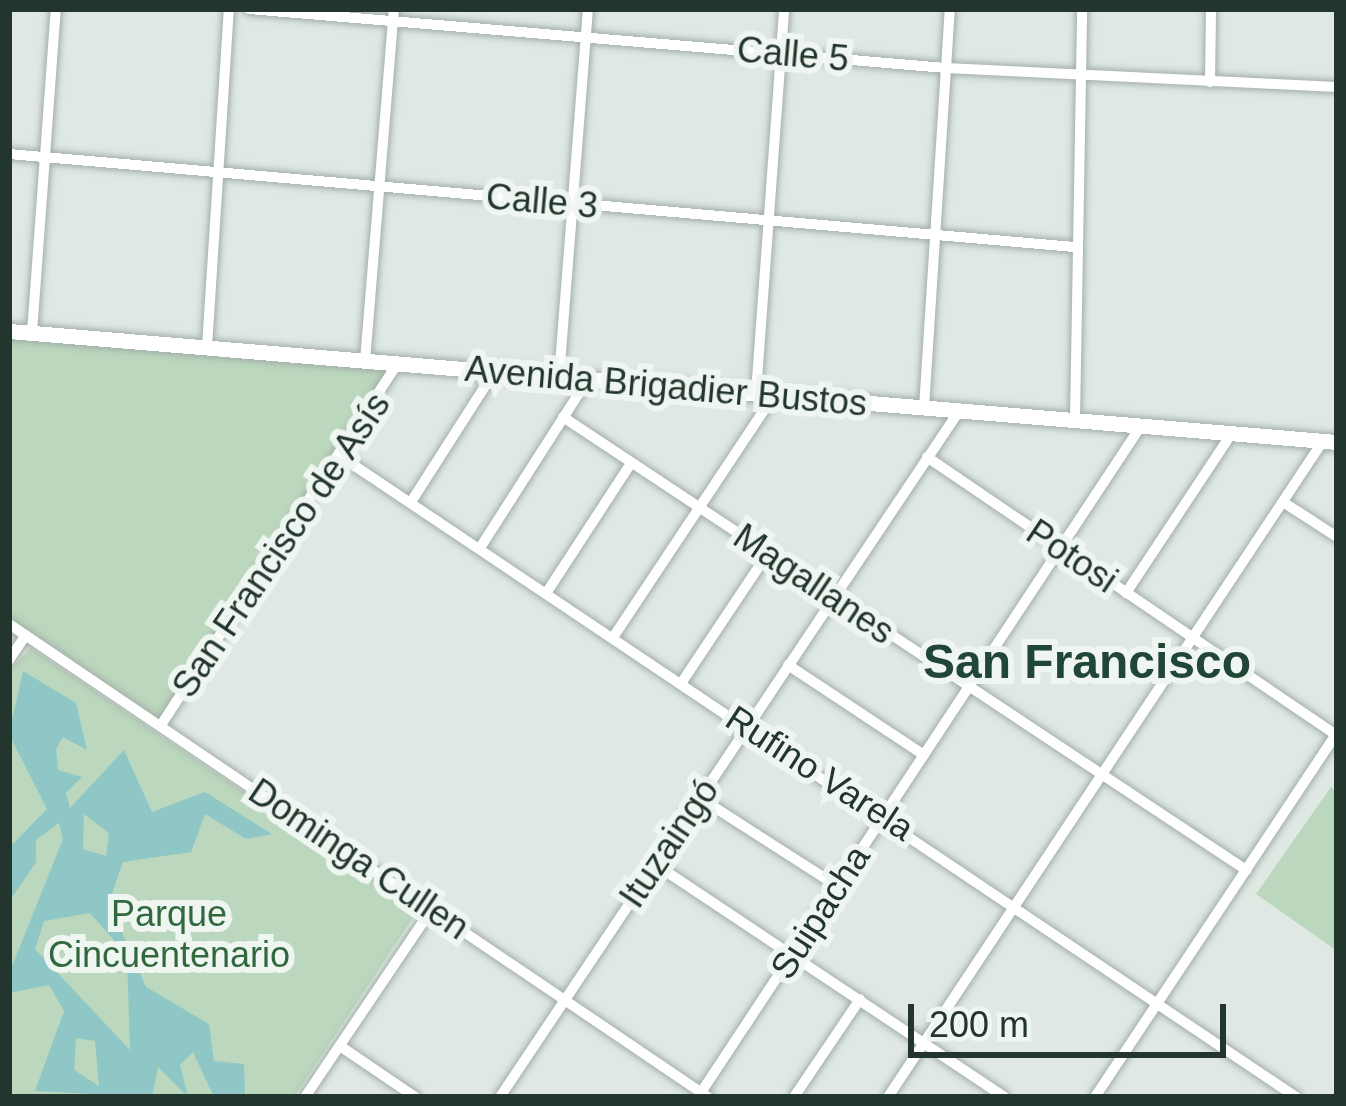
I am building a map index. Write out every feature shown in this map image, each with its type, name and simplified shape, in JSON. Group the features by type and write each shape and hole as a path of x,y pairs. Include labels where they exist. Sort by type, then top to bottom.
{"street":[{"path":"32,333 56,9"},
{"path":"207,347 229,9"},
{"name":"Calle 5","path":"249,9 394,14 946,68 1337,87"},
{"path":"559,377 588,9"},
{"path":"756,393 784,9"},
{"path":"924,408 950,9"},
{"path":"1075,420 1082,9"},
{"path":"1210,82 1211,9"},
{"path":"365,361 394,14"},
{"name":"Calle 3","path":"9,154 1075,247"},
{"name":"Avenida Brigadier Bustos","path":"9,331 1330,442"},
{"name":"San Francisco de Asís","path":"161,725 397,364"},
{"path":"411,502 494,371"},
{"path":"480,548 588,379"},
{"path":"614,637 775,395"},
{"name":"Ituzaingó","path":"500,1097 959,410"},
{"name":"Magallanes","path":"563,417 1246,870"},
{"name":"Suipacha","path":"702,1096 1141,426"},
{"path":"1126,593 1232,434"},
{"path":"888,1097 1283,502 1330,442"},
{"name":"Rufino Varela","path":"340,456 1160,998 1296,1097"},
{"name":"Potosi","path":"927,458 1336,734"},
{"path":"547,592 632,463"},
{"path":"1283,502 1337,537"},
{"path":"682,682 768,553"},
{"name":"Dominga Cullen","path":"9,624 433,907 702,1096"},
{"path":"9,660 26,635"},
{"path":"788,665 924,755"},
{"path":"1095,1097 1336,734"},
{"path":"700,798 837,886"},
{"path":"656,864 1005,1097"},
{"path":"305,1097 433,907"},
{"path":"794,1097 860,999"},
{"path":"340,1046 415,1097"}],"green space":[{"path":"9,331 397,364 161,725 9,624"},
{"name":"Parque Cincuentenario","path":"31,648 418,910 294,1097 9,1097 9,670"},
{"path":"1331,787 1337,792 1337,951 1256,894"}],"water":[{"path":"23,671 76,703 87,750 63,737 56,749 58,770 82,777 66,793 70,808 124,750 152,812 205,792 272,834 246,839 205,814 191,852 123,862 109,902 146,987 209,1024 214,1061 244,1064 245,1097 214,1097 193,1052 180,1065 188,1097 158,1067 152,1097 35,1091 64,1011 49,985 9,993 9,974 63,839 59,823 36,840 36,862 9,902 9,848 47,809 9,734","holes":["84,814 109,833 106,856 83,849","90,913 127,955 130,1050 35,949 44,921","76,1038 95,1041 99,1086 74,1070"]}],"district":[{"name":"San Francisco","path":"1087,662"}]}
